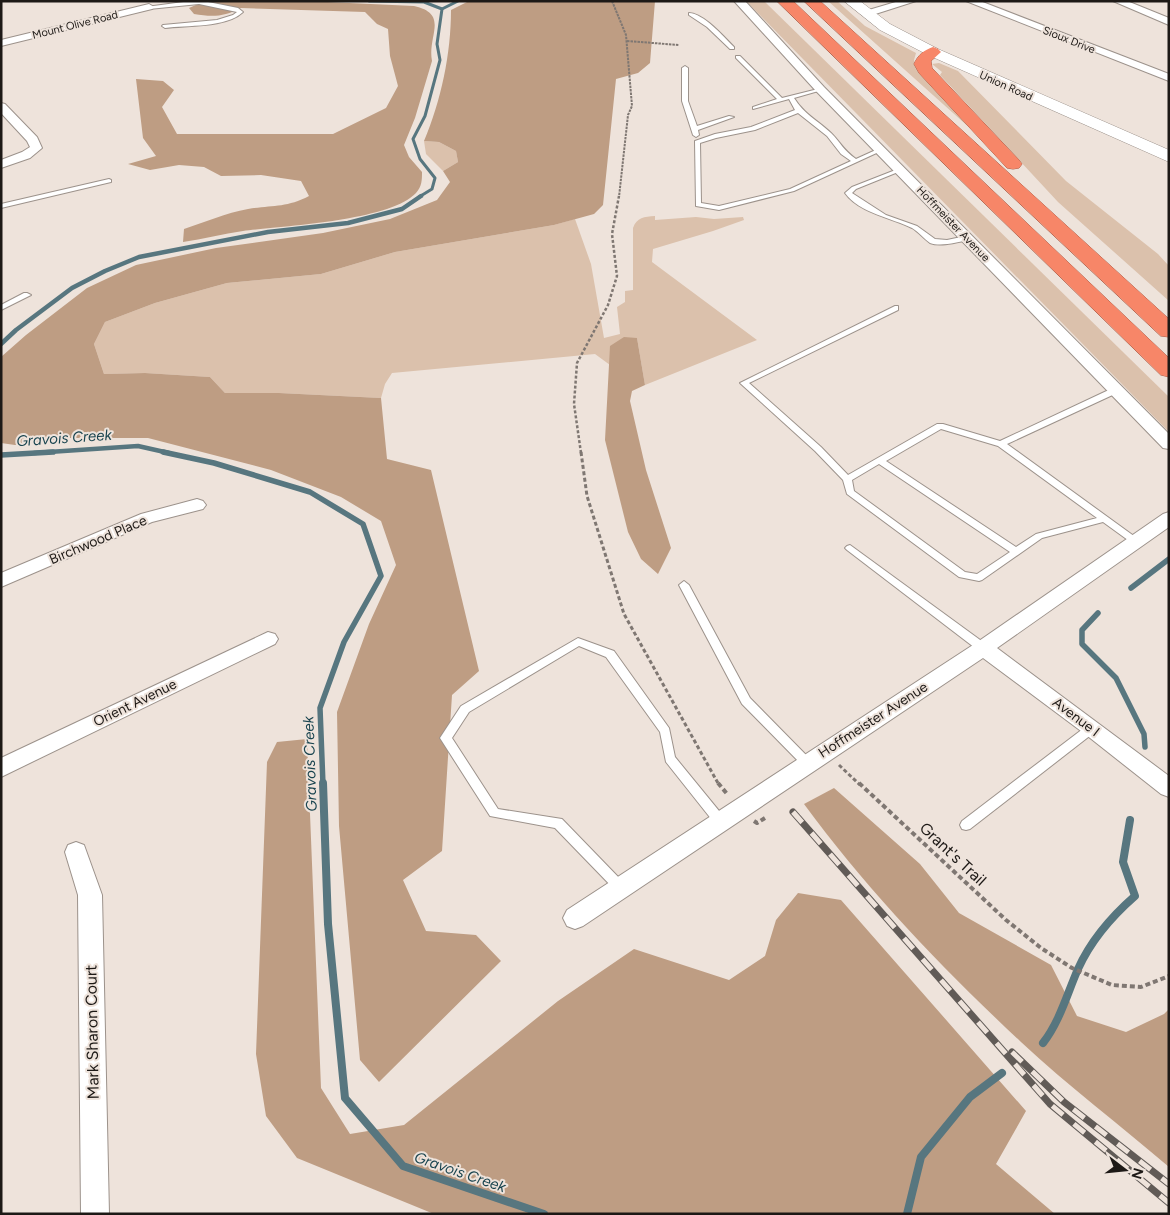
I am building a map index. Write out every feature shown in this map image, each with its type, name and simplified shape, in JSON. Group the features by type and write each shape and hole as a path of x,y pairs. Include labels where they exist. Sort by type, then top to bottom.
{"highway":[{"path":"784,1 1169,370"},
{"path":"812,1 1169,331"},
{"path":"933,52 922,64 925,70 1056,210 1066,234"}],"main road":[{"name":"Union Road","path":"851,1 866,14 899,35 933,52 1169,157"}],"street":[{"name":"Hoffmeister Avenue","path":"739,1 820,89 1169,444"},
{"path":"866,14 912,1"},
{"name":"Sioux Drive","path":"970,1 1169,78"},
{"path":"1118,1 1169,22"},
{"name":"Mount Olive Road","path":"1,43 149,7"},
{"path":"1,106 34,140 36,148 26,155 1,164"},
{"name":"Birchwood Place","path":"1,581 147,518 197,505"},
{"name":"Hoffmeister Avenue","path":"575,918 983,648 1169,518"},
{"name":"Orient Avenue","path":"1,768 268,638"},
{"name":"Avenue I","path":"983,648 1092,728 1169,788"},
{"name":"Mark Sharon Court","path":"76,852 90,895 95,1214"}],"lane":[{"path":"149,7 199,2 240,12 237,16 225,20 164,26"},
{"path":"691,14 709,26 732,48"},
{"path":"738,57 781,100"},
{"path":"685,68 685,101 695,129 697,142 698,205 719,208 792,190 880,150"},
{"path":"755,108 820,89"},
{"path":"790,97 799,111 829,135 843,152 855,161"},
{"path":"697,142 753,128 799,111"},
{"path":"695,129 731,117"},
{"path":"900,170 854,188 848,193 884,216 915,227 933,240 947,242 966,238"},
{"path":"1,206 108,181"},
{"path":"1,308 27,295"},
{"path":"895,308 744,383 818,449 847,479 850,492 962,575 979,578 1039,536 1104,519"},
{"path":"1001,444 1116,390"},
{"path":"847,479 940,426 1001,444 1136,541"},
{"path":"879,460 1017,552"},
{"path":"850,548 983,648"},
{"path":"684,585 746,701 807,763"},
{"path":"620,888 558,823 494,813 446,738 465,709 578,642 610,654 665,731 670,759 720,821"},
{"path":"966,825 1092,728"}],"path":[{"path":"612,1 627,40 632,106 628,115 618,202 612,234 617,276 608,305 577,363 574,404 587,496 624,614 718,783"},
{"path":"627,40 679,45"},
{"name":"Grant's Trail","path":"832,770 840,765 1006,920 1041,948 1072,968 1112,986 1142,987 1169,976"},
{"path":"739,809 757,823 772,813"}],"shaded area":[{"path":"205,1 306,1 414,6 431,14 435,27 431,52 432,61 415,118 404,145 409,157 422,172 421,185 416,193 403,202 360,216 334,221 243,231 183,242 184,229 232,213 286,204 309,196 301,181 261,175 221,176 204,167 179,165 150,170 128,164 156,156 143,138 136,79 163,81 174,90 162,107 177,134 333,134 386,108 398,86 390,56 388,29 377,24 365,12 241,8 223,15 212,16 194,14 189,8"},
{"path":"469,1 655,1 650,63 638,73 616,79 603,205 594,214 554,225 395,252 321,274 227,283 155,303 105,322 94,344 104,374 145,373 210,377 225,393 279,393 381,398 387,459 431,470 479,671 452,695 442,851 403,880 426,931 476,935 501,961 379,1082 360,1060 339,826 337,712 369,624 396,565 381,521 341,497 271,470 148,438 68,438 15,445 1,443 1,357 26,335 87,288 136,265 216,248 323,233 390,219 437,200 450,182 443,171 458,162 456,151 439,142 424,141 444,77 451,27 451,10"},
{"path":"746,1 764,1 1169,397 1169,432"},
{"path":"828,1 837,1 865,26 916,53 915,66 972,130"},
{"path":"939,63 958,71 1066,181 1158,254 1169,266 1169,301 1058,202 940,75 942,72 932,64"},
{"path":"424,141 439,142 456,151 458,162 443,171 426,154"},
{"path":"655,216 655,220 696,217 714,219 743,217 744,220 653,249 652,262 757,340 645,385 637,338 611,346 610,365 595,354 392,373 385,384 381,398 279,393 225,393 210,377 145,373 104,374 94,344 105,322 155,303 227,283 321,274 395,252 554,225 575,219 591,264 604,338 620,334 617,307 625,302 625,291 633,290 633,228 644,217"},
{"path":"624,337 637,338 645,385 632,391 630,401 646,470 671,548 658,574 641,559 628,532 605,440 610,346"},
{"path":"307,739 321,1088 350,1134 404,1125 558,1001 634,949 729,980 765,956 776,920 798,893 841,900 1026,1111 996,1164 1055,1214 434,1214 297,1158 266,1116 256,1054 267,762 277,742"},
{"path":"834,788 920,864 959,913 1051,965 1077,1016 1126,1032 1164,1014 1169,1009 1169,1167 1021,1042 963,986 880,898 804,804"}],"waterway":[{"name":"Gravois Creek","path":"369,1 424,2 442,9"},
{"path":"442,9 458,1"},
{"name":"Gravois Creek","path":"419,197 432,189 435,178 420,159 413,139 425,116 440,60 437,44 442,9"},
{"name":"Gravois Creek","path":"1,344 16,330 72,288 105,271 139,257 268,232 348,223 402,209 421,196"},
{"name":"Gravois Creek","path":"34,453 138,446 169,453"},
{"name":"Gravois Creek","path":"1,455 53,452"},
{"name":"Gravois Creek","path":"163,452 214,463 310,492 363,524 381,576 344,642 320,708 323,785"},
{"path":"1131,588 1169,559"},
{"path":"1098,613 1082,630 1082,644 1116,678 1144,734 1145,747"},
{"name":"Gravois Creek","path":"323,783 328,924 345,1098 403,1166 544,1214"},
{"path":"1043,1043 1059,1017 1078,969 1089,948 1110,921 1135,896 1123,862 1130,820"},
{"path":"907,1214 921,1157 970,1097 1002,1073"}],"railway":[{"path":"793,812 1050,1104 1169,1203"},
{"path":"1012,1052 1064,1102 1169,1184"}]}
